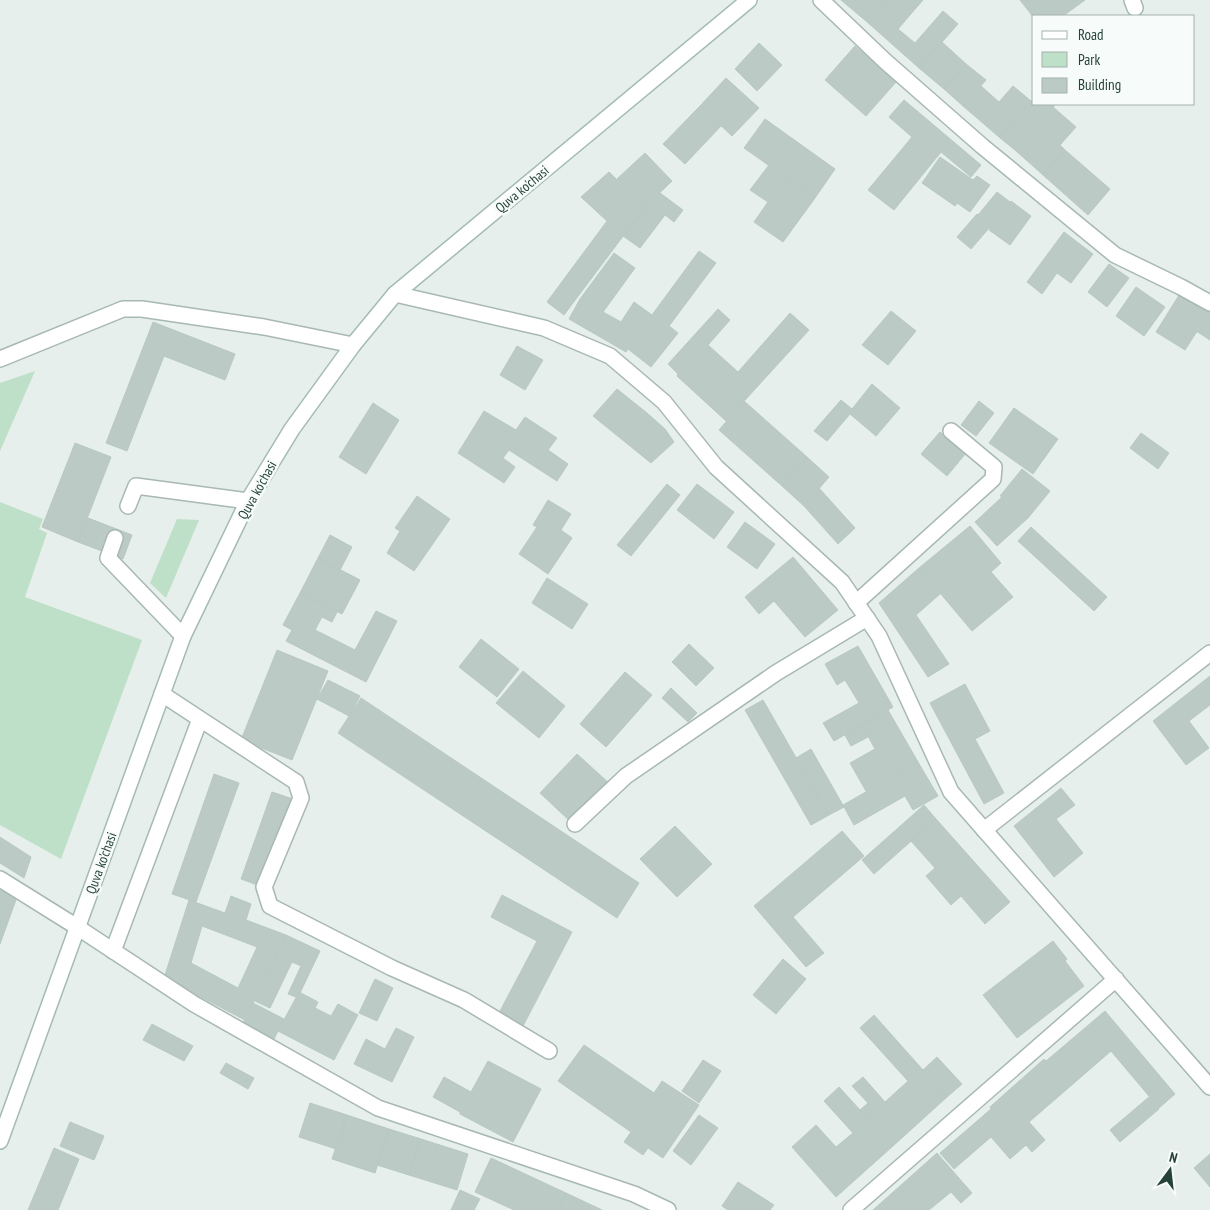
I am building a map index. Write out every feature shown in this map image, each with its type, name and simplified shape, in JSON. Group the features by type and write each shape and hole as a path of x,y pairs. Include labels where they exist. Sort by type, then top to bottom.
{"street":[{"name":"Quva ko'chasi","path":"0,1141 183,636 248,501 292,429 353,345 395,294 749,0"},
{"path":"822,0 885,61 975,139 1115,255 1210,303"},
{"path":"395,294 544,328 610,356 664,402 716,467 842,582 879,636 951,792 1210,1087"},
{"path":"0,359 123,310 142,309 264,327 353,345"},
{"path":"856,603 993,479 994,467 951,431"},
{"path":"128,506 136,486 248,501"},
{"path":"115,538 108,558 183,636"},
{"path":"575,824 626,776 776,673 867,618"},
{"path":"984,830 1210,652"},
{"path":"162,694 296,782 301,798 264,887 270,906 392,968 464,1000 549,1051"},
{"path":"113,951 200,719"},
{"path":"0,879 194,1004 378,1108 634,1194 668,1210"},
{"path":"851,1210 1116,979"}],"green space":[{"path":"35,371 0,451 0,383"},
{"path":"0,502 43,519 39,529 47,533 25,597 142,640 61,859 0,825"},
{"path":"177,519 199,520 166,598 150,583"}],"building":[{"path":"841,0 885,0 866,21"},
{"path":"885,0 923,0 898,29 915,43 943,11 958,24 919,68 866,21"},
{"path":"1020,0 1085,0 1064,15 1032,15"},
{"path":"942,42 966,64 944,89 919,68"},
{"path":"759,43 782,65 757,91 735,69"},
{"path":"855,46 896,82 866,116 825,80"},
{"path":"966,64 986,80 963,106 944,89"},
{"path":"726,78 759,108 732,136 700,106"},
{"path":"981,86 999,102 1013,86 1031,101 999,137 963,106"},
{"path":"904,100 981,165 971,177 941,152 894,210 868,190 912,137 889,117"},
{"path":"1032,100 1032,105 1055,105 1015,150 999,137"},
{"path":"700,106 721,126 685,164 663,144"},
{"path":"1053,107 1076,127 1060,145 1065,150 1043,175 1015,150"},
{"path":"765,119 835,169 815,198 744,148"},
{"path":"1065,150 1110,189 1088,215 1043,175"},
{"path":"645,153 672,181 645,207 617,179"},
{"path":"940,157 973,180 977,176 990,185 970,212 957,203 955,206 922,183"},
{"path":"769,165 815,198 783,242 754,222 768,202 750,190"},
{"path":"609,172 645,207 564,315 547,302 607,221 581,197"},
{"path":"997,192 1031,216 1010,245 989,230 990,227 971,249 957,237"},
{"path":"660,193 683,210 674,222 665,215 640,248 623,236 645,207"},
{"path":"1064,232 1093,254 1071,283 1057,273 1042,294 1027,282"},
{"path":"699,251 716,263 669,326 678,333 651,367 628,349 626,352 569,319 580,299 614,253 635,268 603,312 621,322 634,302 652,315"},
{"path":"1109,264 1129,278 1107,307 1088,292"},
{"path":"1136,287 1165,307 1144,336 1116,316"},
{"path":"1181,292 1210,311 1185,350 1156,332"},
{"path":"718,309 730,320 708,345 738,372 790,313 809,330 726,421 677,376 678,374 668,364"},
{"path":"891,311 916,331 888,365 862,345"},
{"path":"1210,311 1210,340 1196,331"},
{"path":"153,322 235,354 225,380 164,356 127,451 106,443"},
{"path":"517,346 543,360 525,390 500,375"},
{"path":"872,384 900,408 876,436 850,414 827,441 814,431 841,400 852,409"},
{"path":"617,389 665,429 674,442 651,463 593,416"},
{"path":"744,401 807,457 782,486 719,430"},
{"path":"979,401 994,413 976,436 961,425"},
{"path":"373,403 399,420 366,474 339,457"},
{"path":"1014,408 1058,439 1033,474 989,443"},
{"path":"484,411 516,430 525,417 557,438 548,450 568,464 557,481 509,450 503,458 515,467 504,483 458,453"},
{"path":"940,432 966,453 947,476 921,454"},
{"path":"1141,433 1169,453 1158,469 1130,448"},
{"path":"75,443 111,457 78,542 42,527"},
{"path":"807,457 829,477 804,506 782,486"},
{"path":"1022,469 1050,491 1028,518 997,546 975,522 1002,497 1000,496"},
{"path":"667,484 680,495 631,556 617,545"},
{"path":"697,484 734,512 714,539 677,510"},
{"path":"819,488 855,528 838,544 804,506"},
{"path":"417,496 450,519 414,571 387,553 400,531 395,528"},
{"path":"548,500 571,514 561,530 572,538 548,574 519,554 537,527 533,525"},
{"path":"88,518 132,535 123,559 78,542"},
{"path":"745,522 775,544 757,569 727,547"},
{"path":"970,526 1001,563 991,572 1013,597 972,631 919,568"},
{"path":"1031,527 1107,597 1094,611 1018,541"},
{"path":"330,535 352,547 340,570 318,558"},
{"path":"793,557 838,610 805,637 774,601 759,614 745,597"},
{"path":"318,558 360,580 342,614 300,593"},
{"path":"919,568 940,594 916,615 949,664 928,677 879,603"},
{"path":"547,578 588,604 572,629 532,603"},
{"path":"300,593 337,612 332,622 322,617 315,630 355,650 376,611 397,621 366,682 286,641 292,630 283,625"},
{"path":"481,639 519,669 497,697 459,667"},
{"path":"689,644 714,668 696,686 672,662"},
{"path":"858,646 893,707 834,741 823,723 859,703 845,680 837,685 825,664"},
{"path":"277,650 328,671 292,760 241,740"},
{"path":"523,671 565,706 539,738 496,703"},
{"path":"625,672 652,695 606,747 580,724"},
{"path":"1210,676 1210,705 1189,721 1209,748 1186,765 1153,721"},
{"path":"328,680 360,696 349,716 317,699"},
{"path":"965,684 990,731 975,739 1004,793 984,804 930,703"},
{"path":"671,688 697,713 688,722 662,698"},
{"path":"361,698 639,883 617,918 338,733"},
{"path":"763,700 829,815 811,825 745,710"},
{"path":"888,710 918,762 866,791 850,763 875,749 862,725"},
{"path":"862,725 868,737 851,746 845,735"},
{"path":"811,749 844,807 829,815 796,758"},
{"path":"577,754 610,784 572,823 540,793"},
{"path":"918,762 938,796 913,810 905,796 854,825 843,805"},
{"path":"214,774 239,783 196,902 172,894"},
{"path":"1061,788 1075,805 1056,819 1083,853 1054,877 1014,826"},
{"path":"272,792 293,799 263,887 241,879"},
{"path":"924,805 936,819 874,874 862,860"},
{"path":"936,819 1010,902 985,924 961,896 951,905 926,876 935,868 911,841"},
{"path":"675,826 712,864 677,897 640,859"},
{"path":"842,831 864,856 793,917 824,953 806,967 754,906"},
{"path":"0,837 31,857 24,878 0,863"},
{"path":"0,890 17,897 0,944"},
{"path":"502,895 572,932 523,1026 499,1013 537,941 491,917"},
{"path":"231,896 251,904 246,920 286,935 245,1020 164,978 189,900 225,913","holes":["202,926 257,947 238,988 191,963"]},
{"path":"286,935 320,951 300,993 296,997 288,994 301,966 292,962 270,1008 255,1001"},
{"path":"1053,941 1084,986 1017,1038 983,995"},
{"path":"783,959 806,979 776,1014 753,995"},
{"path":"375,979 393,988 377,1021 359,1013"},
{"path":"299,992 318,1002 315,1008 331,1016 338,1004 358,1015 334,1060 278,1031"},
{"path":"253,1003 284,1019 274,1039 243,1023"},
{"path":"1105,1011 1175,1094 1159,1108 1111,1051 1029,1122 1045,1140 1032,1152 1026,1145 1010,1159 991,1137 954,1169 940,1153 991,1109 990,1107 1044,1059 1046,1061"},
{"path":"874,1015 947,1097 893,1146 860,1110 868,1103 852,1086 863,1077 885,1102 908,1081 860,1028"},
{"path":"152,1024 193,1046 184,1061 143,1040"},
{"path":"396,1028 414,1037 392,1082 354,1064 366,1039 385,1049"},
{"path":"584,1045 654,1093 662,1081 699,1105 663,1158 648,1148 643,1155 624,1142 631,1132 558,1081"},
{"path":"937,1057 962,1084 947,1097 923,1070"},
{"path":"703,1060 721,1071 699,1103 682,1091"},
{"path":"488,1061 541,1089 513,1142 460,1114 460,1112 433,1097 444,1077 471,1092"},
{"path":"226,1063 254,1078 248,1089 220,1073"},
{"path":"839,1087 893,1146 836,1197 792,1147 816,1125 836,1147 853,1133 824,1101"},
{"path":"1149,1097 1159,1109 1120,1142 1110,1130"},
{"path":"310,1103 347,1115 336,1149 299,1137"},
{"path":"347,1115 389,1129 375,1173 332,1159"},
{"path":"699,1115 718,1128 691,1165 673,1151"},
{"path":"70,1122 104,1136 94,1160 60,1146"},
{"path":"389,1129 421,1139 409,1175 377,1165"},
{"path":"421,1139 468,1154 457,1190 409,1175"},
{"path":"54,1148 79,1159 58,1210 28,1210"},
{"path":"937,1153 972,1193 961,1203 951,1192 929,1210 873,1210"},
{"path":"1210,1154 1210,1187 1194,1168"},
{"path":"491,1158 566,1193 558,1210 514,1210 475,1192"},
{"path":"738,1182 774,1205 770,1210 728,1210 722,1206"},
{"path":"460,1190 480,1199 474,1210 451,1210"},
{"path":"566,1193 602,1210 558,1210"}]}
